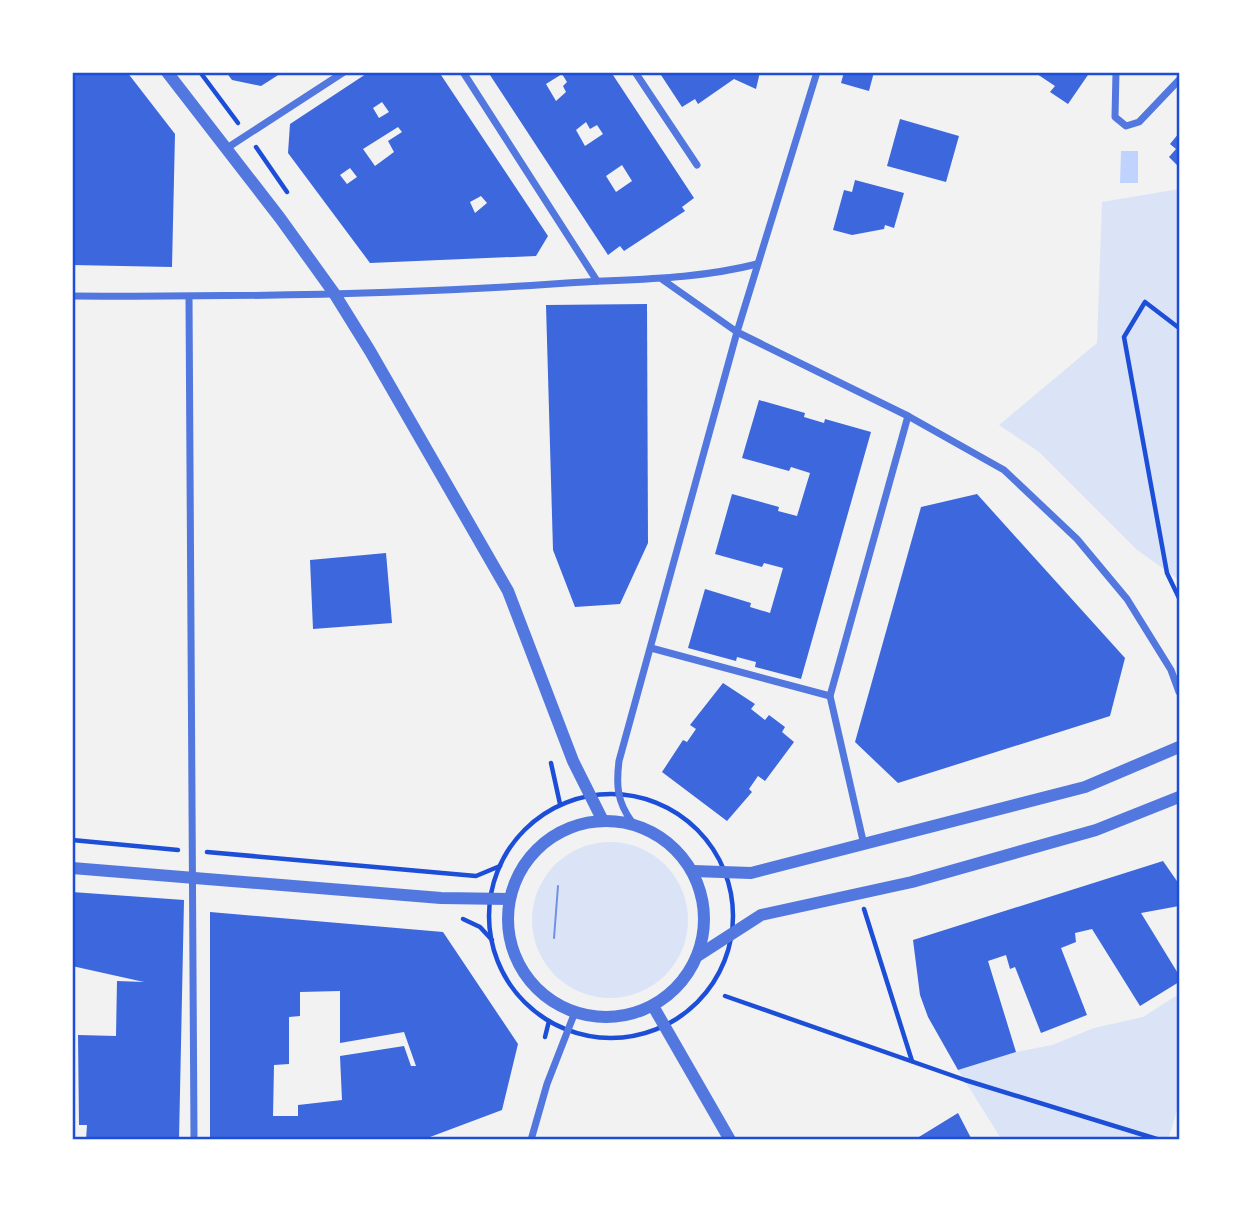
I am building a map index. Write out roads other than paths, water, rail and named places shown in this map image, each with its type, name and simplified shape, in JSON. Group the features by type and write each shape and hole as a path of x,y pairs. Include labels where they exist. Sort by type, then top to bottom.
{"street":[{"path":"167,72 334,293 508,592 573,761 602,819"},
{"path":"227,148 344,72"},
{"path":"463,72 597,281"},
{"path":"635,72 697,165"},
{"path":"632,822 621,808 616,783 619,761 737,332 817,72"},
{"path":"1116,72 1115,117 1126,125 1139,122 1179,80"},
{"path":"72,296 188,297 334,293 662,279 721,273 757,264"},
{"path":"662,279 737,332 908,416 1004,470 1077,539 1128,599 1171,670 1179,692"},
{"path":"188,297 194,1140"},
{"path":"864,845 830,696 908,416"},
{"path":"651,648 830,696"},
{"path":"693,871 751,873 864,845 1085,787 1179,747"},
{"path":"699,955 705,904 693,871 668,840 632,822 602,819 555,834 534,850 522,867 509,900 508,932 524,973 542,994 575,1012 618,1017 653,1006 675,990 699,955 761,915 859,894 1096,830 1179,797"},
{"path":"72,868 193,879 509,900"},
{"path":"653,1006 730,1140"},
{"path":"531,1140 547,1084 575,1012"}],"water":[{"path":"1121,151 1138,151 1138,183 1120,183"}],"tram line":[{"path":"554,938 558,886"}]}
